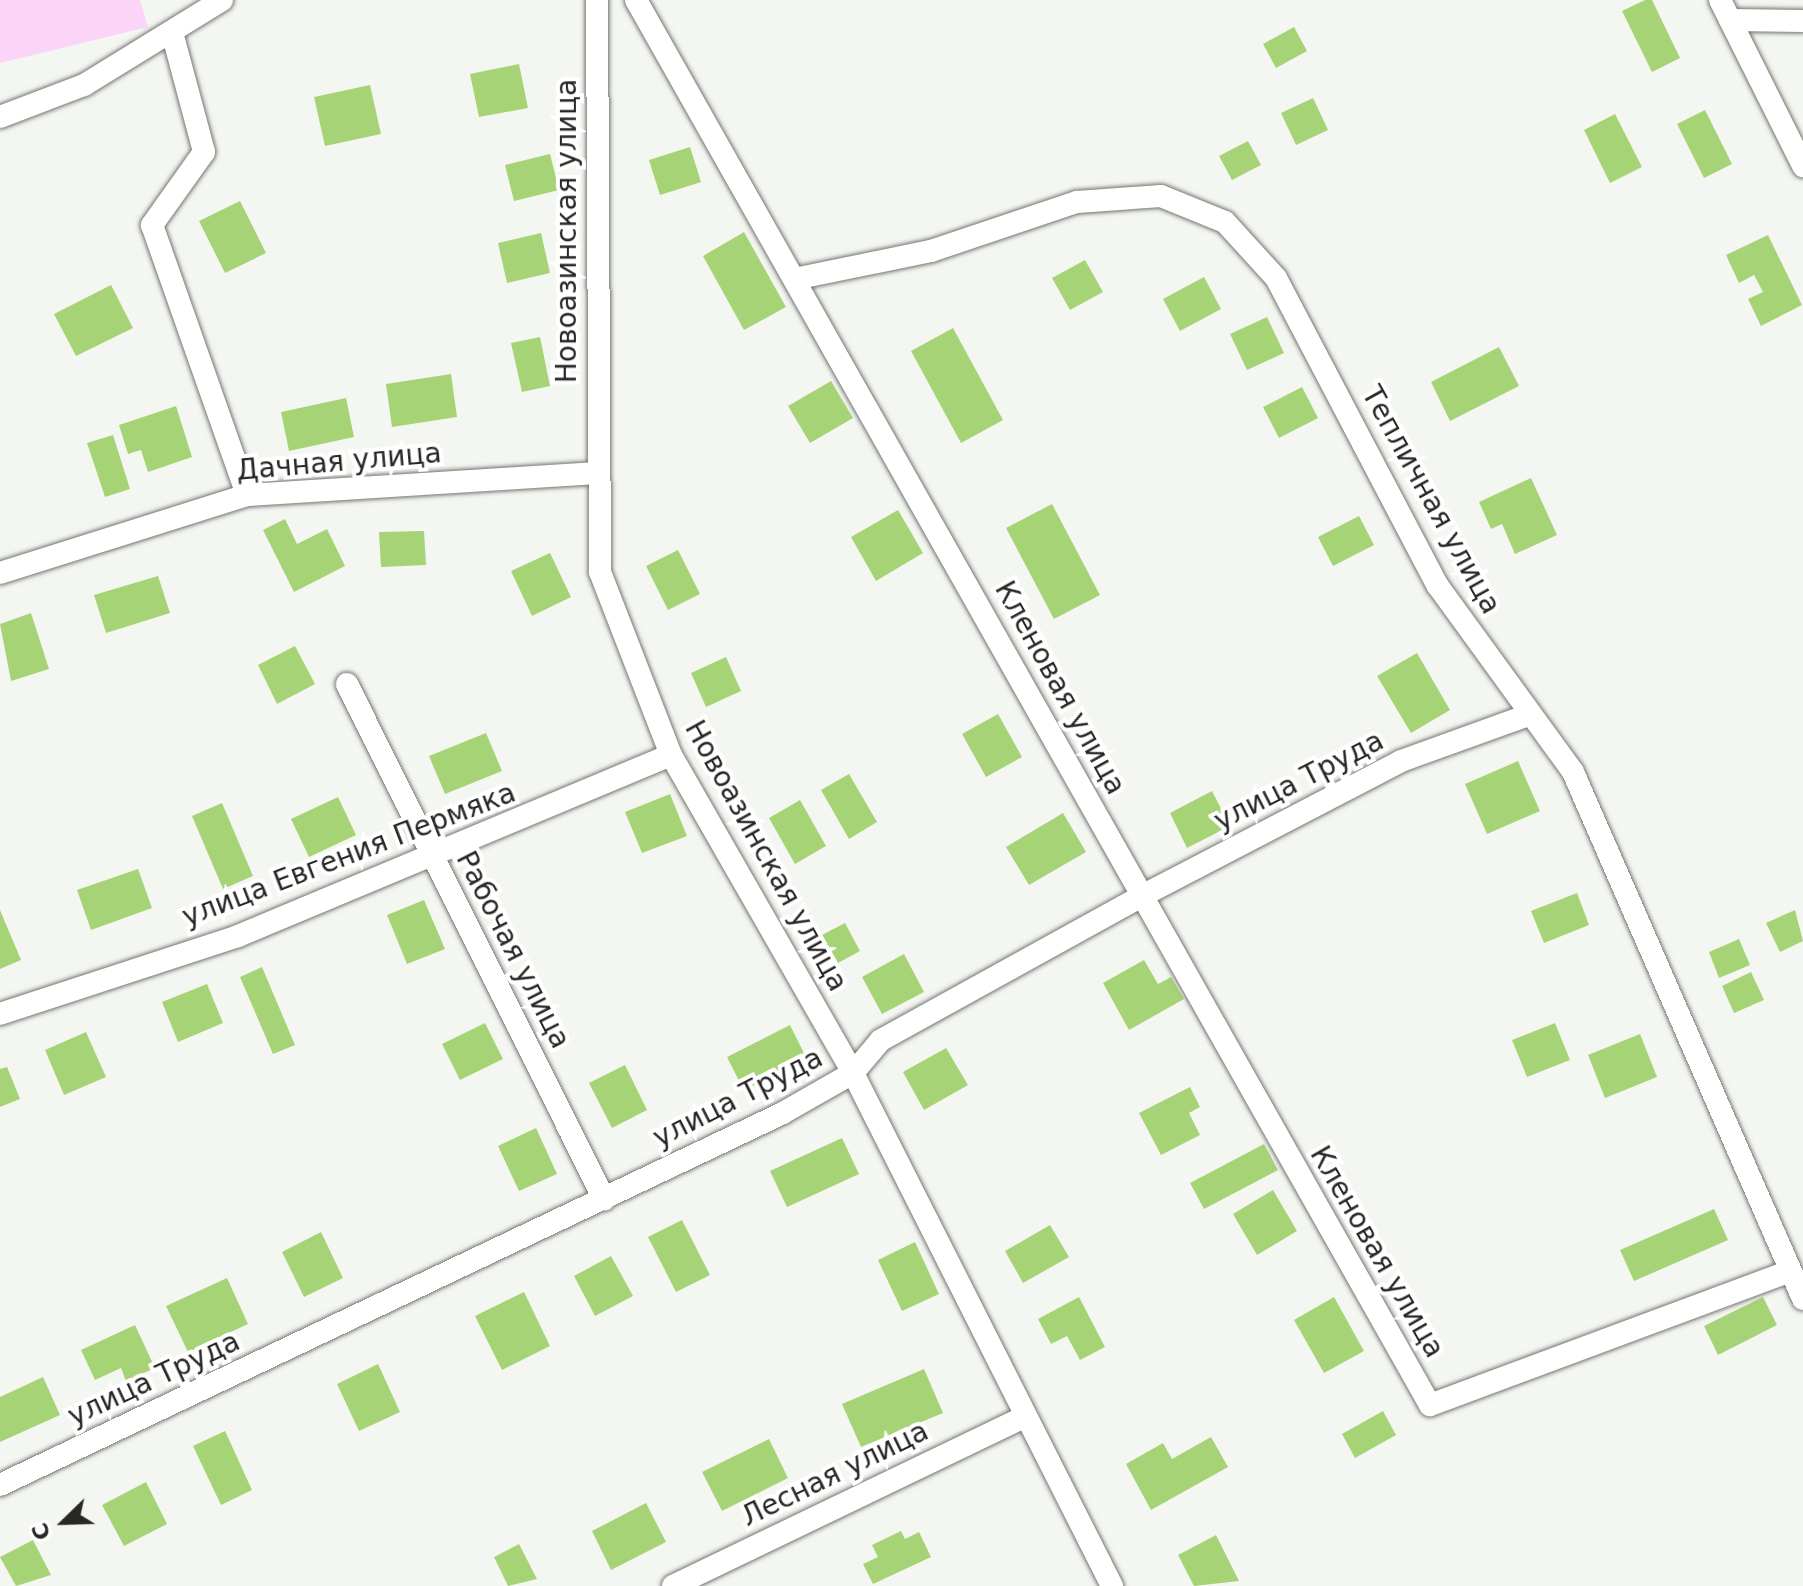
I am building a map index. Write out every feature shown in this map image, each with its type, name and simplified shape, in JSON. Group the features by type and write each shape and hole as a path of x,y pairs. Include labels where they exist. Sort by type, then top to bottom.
{"street":[{"path":"0,117 84,85 173,36 199,9 222,0"},
{"name":"Новоазинская улица","path":"597,0 600,572 671,755 853,1073 1112,1586"},
{"name":"Кленовая улица","path":"636,0 799,278 1140,897 1430,1405 1787,1272"},
{"path":"1725,10 1803,21"},
{"path":"1725,10 1803,166"},
{"path":"173,36 204,152 152,225 247,495"},
{"name":"Тепличная улица","path":"799,278 931,251 1077,202 1161,196 1225,222 1276,278 1438,586 1526,716 1573,772 1787,1272 1803,1299"},
{"name":"Дачная улица","path":"0,573 247,495 598,473"},
{"name":"Рабочая улица","path":"347,684 604,1199"},
{"name":"улица Труда","path":"0,1485 604,1199 853,1073 881,1040 1140,897 1401,761 1526,716"},
{"name":"улица Евгения Пермяка","path":"0,1014 238,936 433,858 671,755"},
{"name":"Лесная улица","path":"673,1586 1024,1417"}],"shaded area":[{"path":"0,0 140,0 148,27 0,63"}],"building":[{"path":"1645,0 1652,0 1680,58 1652,72 1622,11"},
{"path":"1294,27 1307,51 1276,68 1263,44"},
{"path":"519,64 528,108 479,117 470,74"},
{"path":"370,85 381,134 325,146 314,97"},
{"path":"1313,98 1328,130 1296,145 1281,113"},
{"path":"1705,110 1732,164 1704,178 1677,124"},
{"path":"1615,114 1642,167 1610,183 1584,130"},
{"path":"1248,141 1261,165 1232,180 1219,156"},
{"path":"690,147 701,182 660,195 649,160"},
{"path":"550,154 559,190 514,201 505,165"},
{"path":"240,201 266,253 225,273 199,221"},
{"path":"744,232 786,307 744,330 703,256"},
{"path":"541,233 550,273 507,283 498,243"},
{"path":"1768,235 1802,305 1761,326 1748,299 1763,292 1754,275 1739,283 1726,255"},
{"path":"1085,260 1103,292 1070,310 1052,278"},
{"path":"1204,277 1221,309 1180,331 1163,299"},
{"path":"111,285 133,328 76,356 54,314"},
{"path":"1267,317 1284,353 1247,370 1230,334"},
{"path":"953,328 1003,420 961,443 911,351"},
{"path":"540,337 550,386 522,392 511,343"},
{"path":"1499,347 1519,386 1450,421 1431,382"},
{"path":"451,374 457,417 392,427 386,384"},
{"path":"831,381 853,418 810,443 788,406"},
{"path":"1302,387 1318,418 1279,438 1263,407"},
{"path":"346,398 354,437 289,451 281,412"},
{"path":"176,406 192,457 148,472 141,450 128,454 119,425"},
{"path":"113,435 130,489 105,497 87,443"},
{"path":"1531,478 1557,535 1515,554 1502,524 1491,529 1479,502"},
{"path":"1052,504 1100,595 1054,619 1006,528"},
{"path":"898,510 923,553 876,581 851,537"},
{"path":"1359,516 1374,545 1333,566 1318,537"},
{"path":"285,519 297,544 327,529 345,566 294,592 263,530"},
{"path":"424,531 426,565 381,567 379,532"},
{"path":"678,550 700,594 668,610 646,566"},
{"path":"550,553 571,597 532,616 511,571"},
{"path":"158,576 170,613 106,633 94,595"},
{"path":"31,613 49,669 11,681 0,624"},
{"path":"295,646 315,684 277,704 258,665"},
{"path":"1417,653 1450,710 1411,733 1377,676"},
{"path":"726,657 741,691 706,707 691,673"},
{"path":"998,714 1022,757 986,777 962,734"},
{"path":"486,733 502,771 445,794 429,756"},
{"path":"1518,761 1540,811 1487,834 1465,784"},
{"path":"849,774 877,822 849,839 821,790"},
{"path":"1212,791 1230,826 1187,848 1170,813"},
{"path":"670,794 687,836 642,853 625,812"},
{"path":"338,797 356,835 309,857 291,819"},
{"path":"800,800 826,846 795,864 769,818"},
{"path":"222,803 253,876 223,889 192,816"},
{"path":"1063,813 1086,852 1029,885 1006,847"},
{"path":"138,869 152,908 91,930 77,890"},
{"path":"1577,893 1589,925 1544,943 1531,911"},
{"path":"424,900 445,949 407,964 387,915"},
{"path":"0,910 21,960 0,969"},
{"path":"1795,910 1803,941 1780,952 1766,923"},
{"path":"845,923 860,951 836,964 820,936"},
{"path":"1739,939 1750,965 1719,978 1709,952"},
{"path":"904,954 924,992 882,1014 862,977"},
{"path":"1144,960 1158,984 1171,977 1184,999 1129,1030 1103,983"},
{"path":"262,967 295,1045 273,1054 240,977"},
{"path":"1751,972 1764,1000 1734,1013 1722,986"},
{"path":"207,984 223,1023 178,1042 162,1002"},
{"path":"485,1023 503,1059 460,1080 442,1044"},
{"path":"1555,1023 1570,1060 1527,1077 1512,1040"},
{"path":"790,1025 807,1059 744,1091 727,1057"},
{"path":"86,1032 106,1077 64,1095 45,1050"},
{"path":"1640,1034 1657,1077 1605,1098 1588,1055"},
{"path":"946,1048 968,1085 924,1110 903,1072"},
{"path":"625,1065 647,1110 612,1128 589,1083"},
{"path":"7,1067 20,1099 0,1107 0,1069"},
{"path":"1190,1087 1200,1107 1189,1113 1200,1135 1161,1155 1139,1113"},
{"path":"536,1128 557,1174 519,1191 498,1146"},
{"path":"842,1138 859,1174 787,1207 770,1171"},
{"path":"1264,1144 1278,1170 1204,1209 1190,1183"},
{"path":"1273,1190 1297,1231 1257,1255 1233,1214"},
{"path":"1714,1209 1728,1240 1634,1281 1620,1250"},
{"path":"682,1220 710,1275 676,1292 648,1237"},
{"path":"1050,1225 1069,1257 1023,1283 1005,1251"},
{"path":"321,1232 343,1278 304,1297 282,1252"},
{"path":"915,1242 939,1294 902,1311 878,1260"},
{"path":"611,1256 633,1296 595,1316 574,1276"},
{"path":"227,1278 248,1324 188,1352 166,1306"},
{"path":"524,1292 550,1346 502,1370 475,1316"},
{"path":"1079,1297 1105,1347 1080,1360 1067,1336 1051,1344 1038,1319"},
{"path":"1334,1297 1364,1351 1324,1373 1294,1320"},
{"path":"1763,1297 1777,1325 1718,1355 1704,1326"},
{"path":"135,1325 155,1368 126,1381 121,1368 95,1380 81,1350"},
{"path":"378,1364 400,1412 359,1431 337,1384"},
{"path":"924,1369 943,1413 861,1447 842,1404"},
{"path":"43,1377 60,1415 0,1442 0,1397"},
{"path":"1383,1411 1396,1435 1355,1458 1342,1434"},
{"path":"225,1431 252,1490 221,1505 193,1446"},
{"path":"1211,1437 1228,1467 1151,1510 1126,1464 1163,1443 1172,1459"},
{"path":"769,1439 788,1478 722,1511 702,1472"},
{"path":"146,1482 167,1524 124,1546 102,1505"},
{"path":"646,1503 666,1542 611,1570 592,1531"},
{"path":"901,1531 905,1539 919,1532 931,1557 873,1584 863,1564 878,1557 872,1545"},
{"path":"1216,1535 1239,1581 1194,1586 1178,1555"},
{"path":"33,1540 51,1575 16,1586 0,1557"},
{"path":"519,1544 537,1579 508,1586 494,1557"}]}
